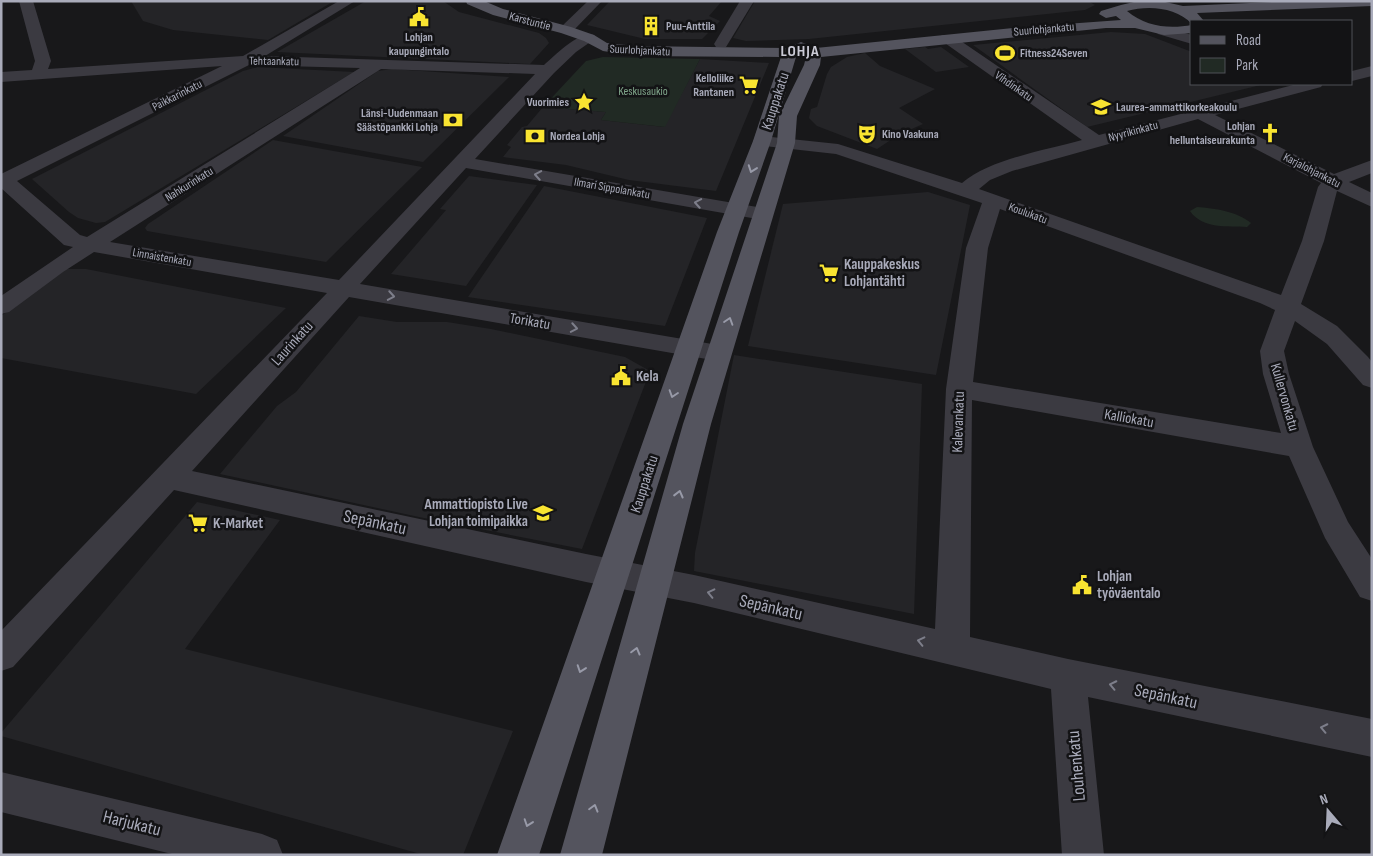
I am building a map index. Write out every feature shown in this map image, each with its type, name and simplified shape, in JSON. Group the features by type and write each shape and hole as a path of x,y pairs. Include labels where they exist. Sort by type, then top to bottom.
{"main road":[{"name":"Karstuntie","path":"472,1 498,12 578,34"},
{"path":"1181,10 1372,2"},
{"name":"Suurlohjankatu","path":"578,34 646,44 721,44 801,51 1094,17 1126,6 1152,3 1181,10"},
{"path":"1126,6 1136,24 1163,31 1190,29"},
{"path":"1213,20 1257,15 1372,8"},
{"path":"1181,10 1196,20"},
{"name":"Suurlohjankatu","path":"578,34 603,47 635,51 801,51 1092,25 1136,24"},
{"name":"Kauppakatu","path":"518,855 689,348 750,212 774,142 812,65 801,51"},
{"name":"Kauppakatu","path":"581,855 697,424 718,353 750,212"}],"street":[{"path":"26,1 43,61 38,75"},
{"name":"Paikkarinkatu","path":"2,180 85,141 246,60 349,1"},
{"name":"Laurinkatu","path":"1,655 169,478 342,288 548,70 571,49 596,1"},
{"path":"721,44 747,1"},
{"path":"1163,31 1190,39"},
{"name":"Vihdinkatu","path":"947,38 1089,136"},
{"name":"Tehtaankatu","path":"1,77 246,60 548,70"},
{"name":"Nahkurinkatu","path":"1,307 55,267 380,64"},
{"path":"1353,76 1372,71"},
{"name":"Nyyrikinkatu","path":"965,191 986,174 1089,136 1199,114 1304,85"},
{"name":"Karjalohjankatu","path":"1199,114 1372,200"},
{"name":"Koulukatu","path":"774,142 838,149 993,200 1268,298 1289,307 1325,328 1338,339 1372,379"},
{"name":"Ilmari Sippolankatu","path":"461,162 750,212"},
{"path":"1333,180 1372,166"},
{"name":"Linnaistenkatu","path":"2,180 72,240 342,288"},
{"name":"Kullervonkatu","path":"1333,180 1328,187 1313,241 1272,351 1276,374 1299,447 1336,529 1372,587"},
{"name":"Kalevankatu","path":"952,648 959,389 977,248 993,200"},
{"name":"Torikatu","path":"342,288 718,353"},
{"name":"Kalliokatu","path":"959,389 1299,447"},
{"name":"Sepänkatu","path":"169,478 694,589 1068,676 1372,738"},
{"name":"Louhenkatu","path":"1068,676 1083,855"},
{"name":"Harjukatu","path":"1,792 262,855"}],"shaded area":[{"path":"131,1 334,1 268,40 173,30 143,21"},
{"path":"366,1 443,1 459,12 539,33 549,43 530,64 277,52"},
{"path":"610,1 722,1 709,16 720,21 702,39 645,39 587,25"},
{"path":"755,1 1088,1 1095,5 1085,10 809,39 746,41 733,38"},
{"path":"1111,32 1145,34 1190,51 1190,85 1261,85 1087,127 973,45"},
{"path":"925,47 928,49 941,47 969,67 936,72 905,49"},
{"path":"865,53 880,66 935,89 899,108 923,124 898,135 877,149 817,126 809,118 811,109 817,107 831,67 847,57"},
{"path":"700,59 769,63 716,191 629,180 566,165 503,157 511,147 507,145 543,107 606,112 601,120 664,127"},
{"path":"258,67 354,72 105,222 96,223 78,218 32,179 243,71"},
{"path":"392,69 509,77 423,162 283,136 378,71"},
{"path":"273,140 422,167 326,262 147,231 145,228 148,224"},
{"path":"469,176 537,185 466,286 391,274 446,210 440,209"},
{"path":"544,186 707,218 665,326 468,297"},
{"name":"Kauppakeskus Lohjantähti","path":"928,192 970,205 936,375 748,346 783,204"},
{"path":"66,269 86,269 286,308 196,394 1,358 1,316"},
{"path":"359,316 397,322 447,322 491,329 625,357 650,371 582,549 419,517 220,474 277,406 296,392"},
{"path":"734,355 922,384 914,614 694,571 695,553"},
{"path":"197,502 280,520 185,649 513,731 463,855 424,855 1,736 1,733"}],"green space":[{"name":"Keskusaukio","path":"603,57 700,59 665,127 601,120 606,112 543,107 586,61"},
{"path":"1197,207 1233,213 1251,223 1247,227 1208,224 1195,217 1190,211"}],"place":[{"name":"Lohjan kaupungintalo","path":"419,17"},
{"name":"Puu-Anttila","path":"651,26"},
{"name":"Fitness24Seven","path":"1005,53"},
{"name":"Kelloliike Rantanen","path":"749,85"},
{"name":"Vuorimies","path":"584,102"},
{"name":"Laurea-ammattikorkeakoulu","path":"1101,107"},
{"name":"Länsi-Uudenmaan Säästöpankki Lohja","path":"453,120"},
{"name":"Lohjan helluntaiseurakunta","path":"1270,133"},
{"name":"Kino Vaakuna","path":"867,134"},
{"name":"Nordea Lohja","path":"535,136"},
{"name":"Kauppakeskus Lohjantähti","path":"829,273"},
{"name":"Kela","path":"621,376"},
{"name":"Ammattiopisto Live Lohjan toimipaikka","path":"543,513"},
{"name":"K-Market","path":"198,523"},
{"name":"Lohjan työväentalo","path":"1082,585"}],"district":[{"name":"LOHJA","path":"800,50"}]}
